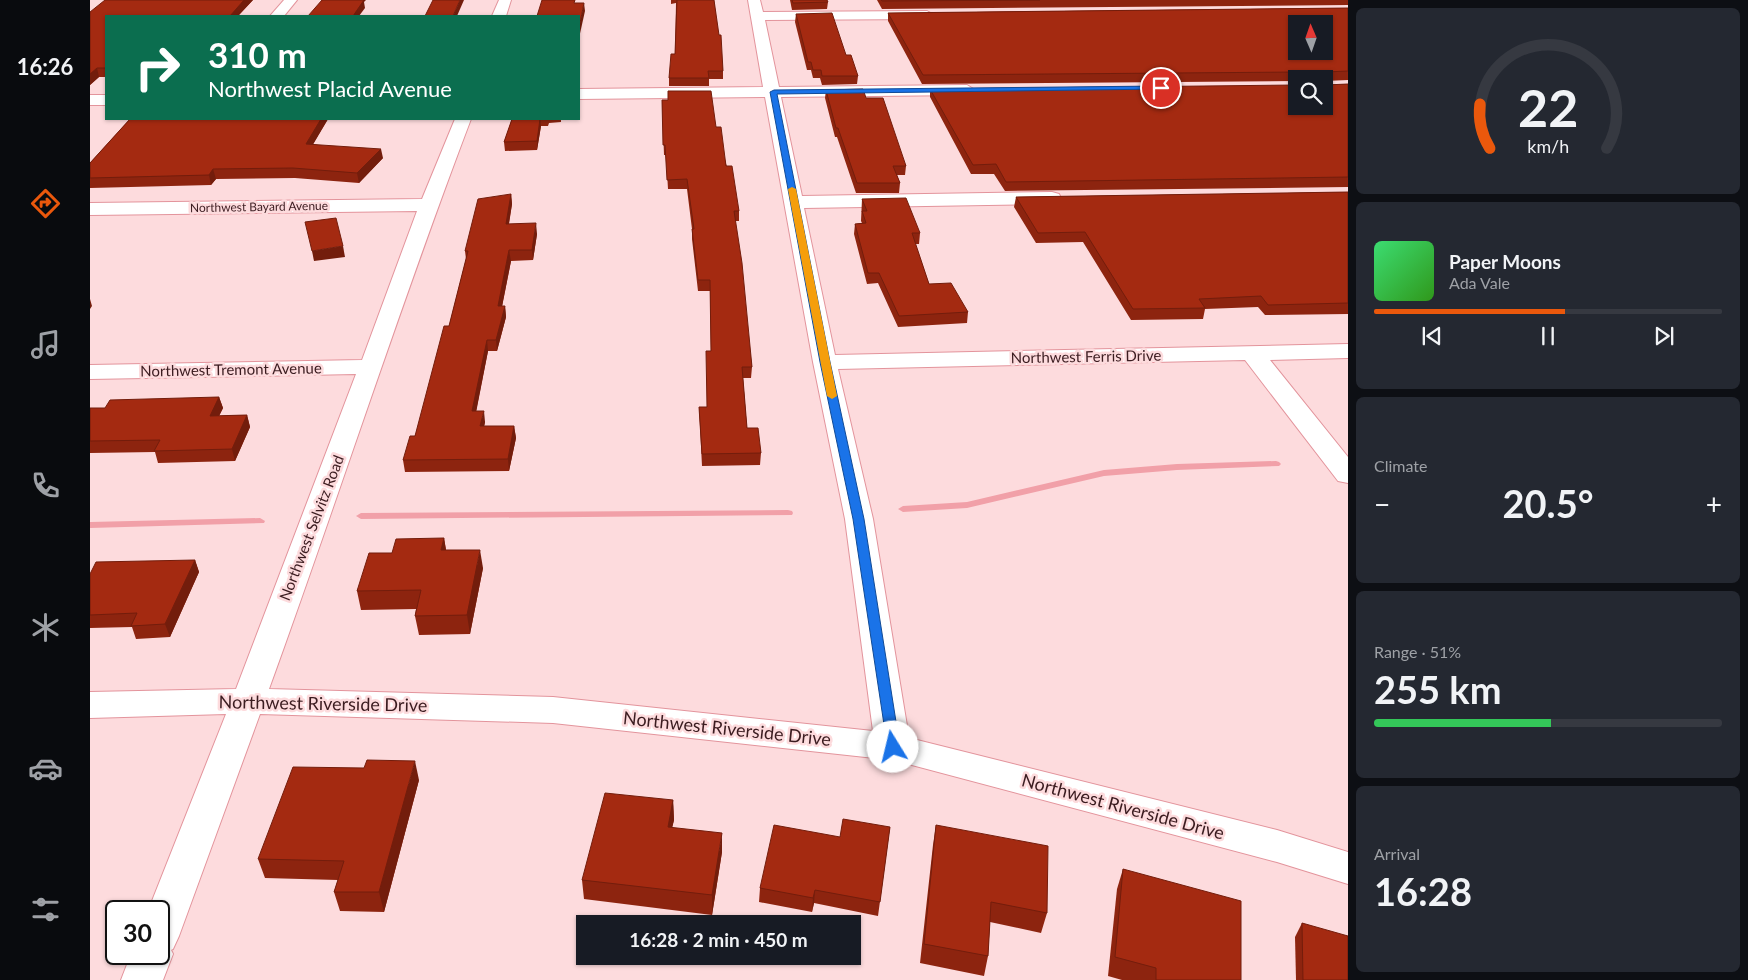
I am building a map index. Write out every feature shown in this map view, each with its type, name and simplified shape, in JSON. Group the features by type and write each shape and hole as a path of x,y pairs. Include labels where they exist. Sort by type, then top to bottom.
{"street":[{"path":"278,15 291,0"},
{"path":"499,15 505,0"},
{"path":"893,747 859,519 825,362 774,92 756,8 944,14"},
{"path":"580,94 981,90"},
{"path":"90,100 105,100"},
{"name":"Northwest Selvitz Road","path":"170,906 372,367 429,205 463,120"},
{"path":"794,202 1071,198"},
{"name":"Northwest Bayard Avenue","path":"90,209 429,205"},
{"name":"Northwest Ferris Drive","path":"825,362 1348,351"},
{"path":"1252,353 1348,476"},
{"name":"Northwest Tremont Avenue","path":"90,372 372,367"},
{"name":"Northwest Riverside Drive","path":"90,705 246,701 553,710 893,747 1277,846 1348,868"},
{"path":"142,980 148,965"}],"building":[{"path":"105,0 244,0 231,15 105,15 105,68 97,68 90,74 90,12"},
{"path":"322,0 364,0 354,15 309,15"},
{"path":"433,0 460,0 453,15 426,15"},
{"path":"542,0 575,0 574,3 584,3 580,23 580,15 537,15"},
{"path":"677,0 714,0 719,35 721,35 723,71 708,71 709,78 669,78 671,54 675,54"},
{"path":"792,0 827,0 828,2 793,3"},
{"path":"881,0 1040,0 882,1"},
{"path":"1348,8 1348,71 1288,70 1288,72 923,75 888,13"},
{"path":"832,13 846,55 851,55 858,76 822,76 821,70 813,70 811,62 808,62 796,14"},
{"path":"1348,84 1348,177 1006,182 996,164 973,165 930,89 1288,85 1288,115 1333,115 1333,85"},
{"path":"863,89 866,98 883,98 906,166 893,166 900,183 857,183 838,128 836,128 826,90"},
{"path":"668,91 711,91 716,127 721,127 726,166 732,166 739,211 734,211 742,263 752,367 742,367 747,428 758,428 761,453 702,454 699,407 707,407 706,351 711,351 710,280 698,280 692,229 694,229 687,179 667,180 665,145 663,145 662,100 668,100"},
{"path":"129,120 320,120 306,144 381,149 357,173 293,168 213,169 209,175 90,178 90,163"},
{"path":"512,120 540,120 537,141 504,142"},
{"path":"1348,192 1348,303 1268,305 1261,296 1199,299 1205,308 1133,309 1085,232 1038,233 1016,197"},
{"path":"511,194 506,224 536,223 532,250 509,250 498,306 505,306 496,340 487,340 472,411 484,411 480,426 514,426 508,459 403,460 410,436 415,436 444,326 449,326 468,251 465,251 478,199"},
{"path":"906,198 920,233 912,233 929,284 951,283 968,312 899,316 879,273 868,273 855,224 866,223 862,211 867,211 862,199"},
{"path":"336,218 343,246 312,251 305,222"},
{"path":"219,397 210,416 247,415 232,449 154,451 160,440 90,441 90,408 105,408 110,400"},
{"path":"444,538 441,550 480,550 467,615 415,616 421,590 357,591 369,553 392,553 396,539"},
{"path":"195,560 165,624 131,626 137,613 90,615 90,574 96,562"},
{"path":"367,760 415,761 379,892 334,892 344,861 258,859 293,767 364,768"},
{"path":"605,793 673,800 668,827 722,833 712,895 582,880"},
{"path":"843,819 890,827 880,902 815,890 813,898 760,888 774,825 840,837"},
{"path":"936,825 1048,846 1047,913 991,902 988,956 924,944"},
{"path":"1123,869 1241,901 1241,980 1156,980 1156,968 1115,957"},
{"path":"1302,923 1348,936 1348,980 1303,980"}],"waterway":[{"path":"903,509 967,505 1104,473 1177,467 1276,464"},
{"path":"361,516 788,513"},
{"path":"90,525 260,521"}],"slow traffic":[{"path":"792,189 832,396"}],"route":[{"path":"893,747 859,519 825,362 774,92 1161,88"}]}
